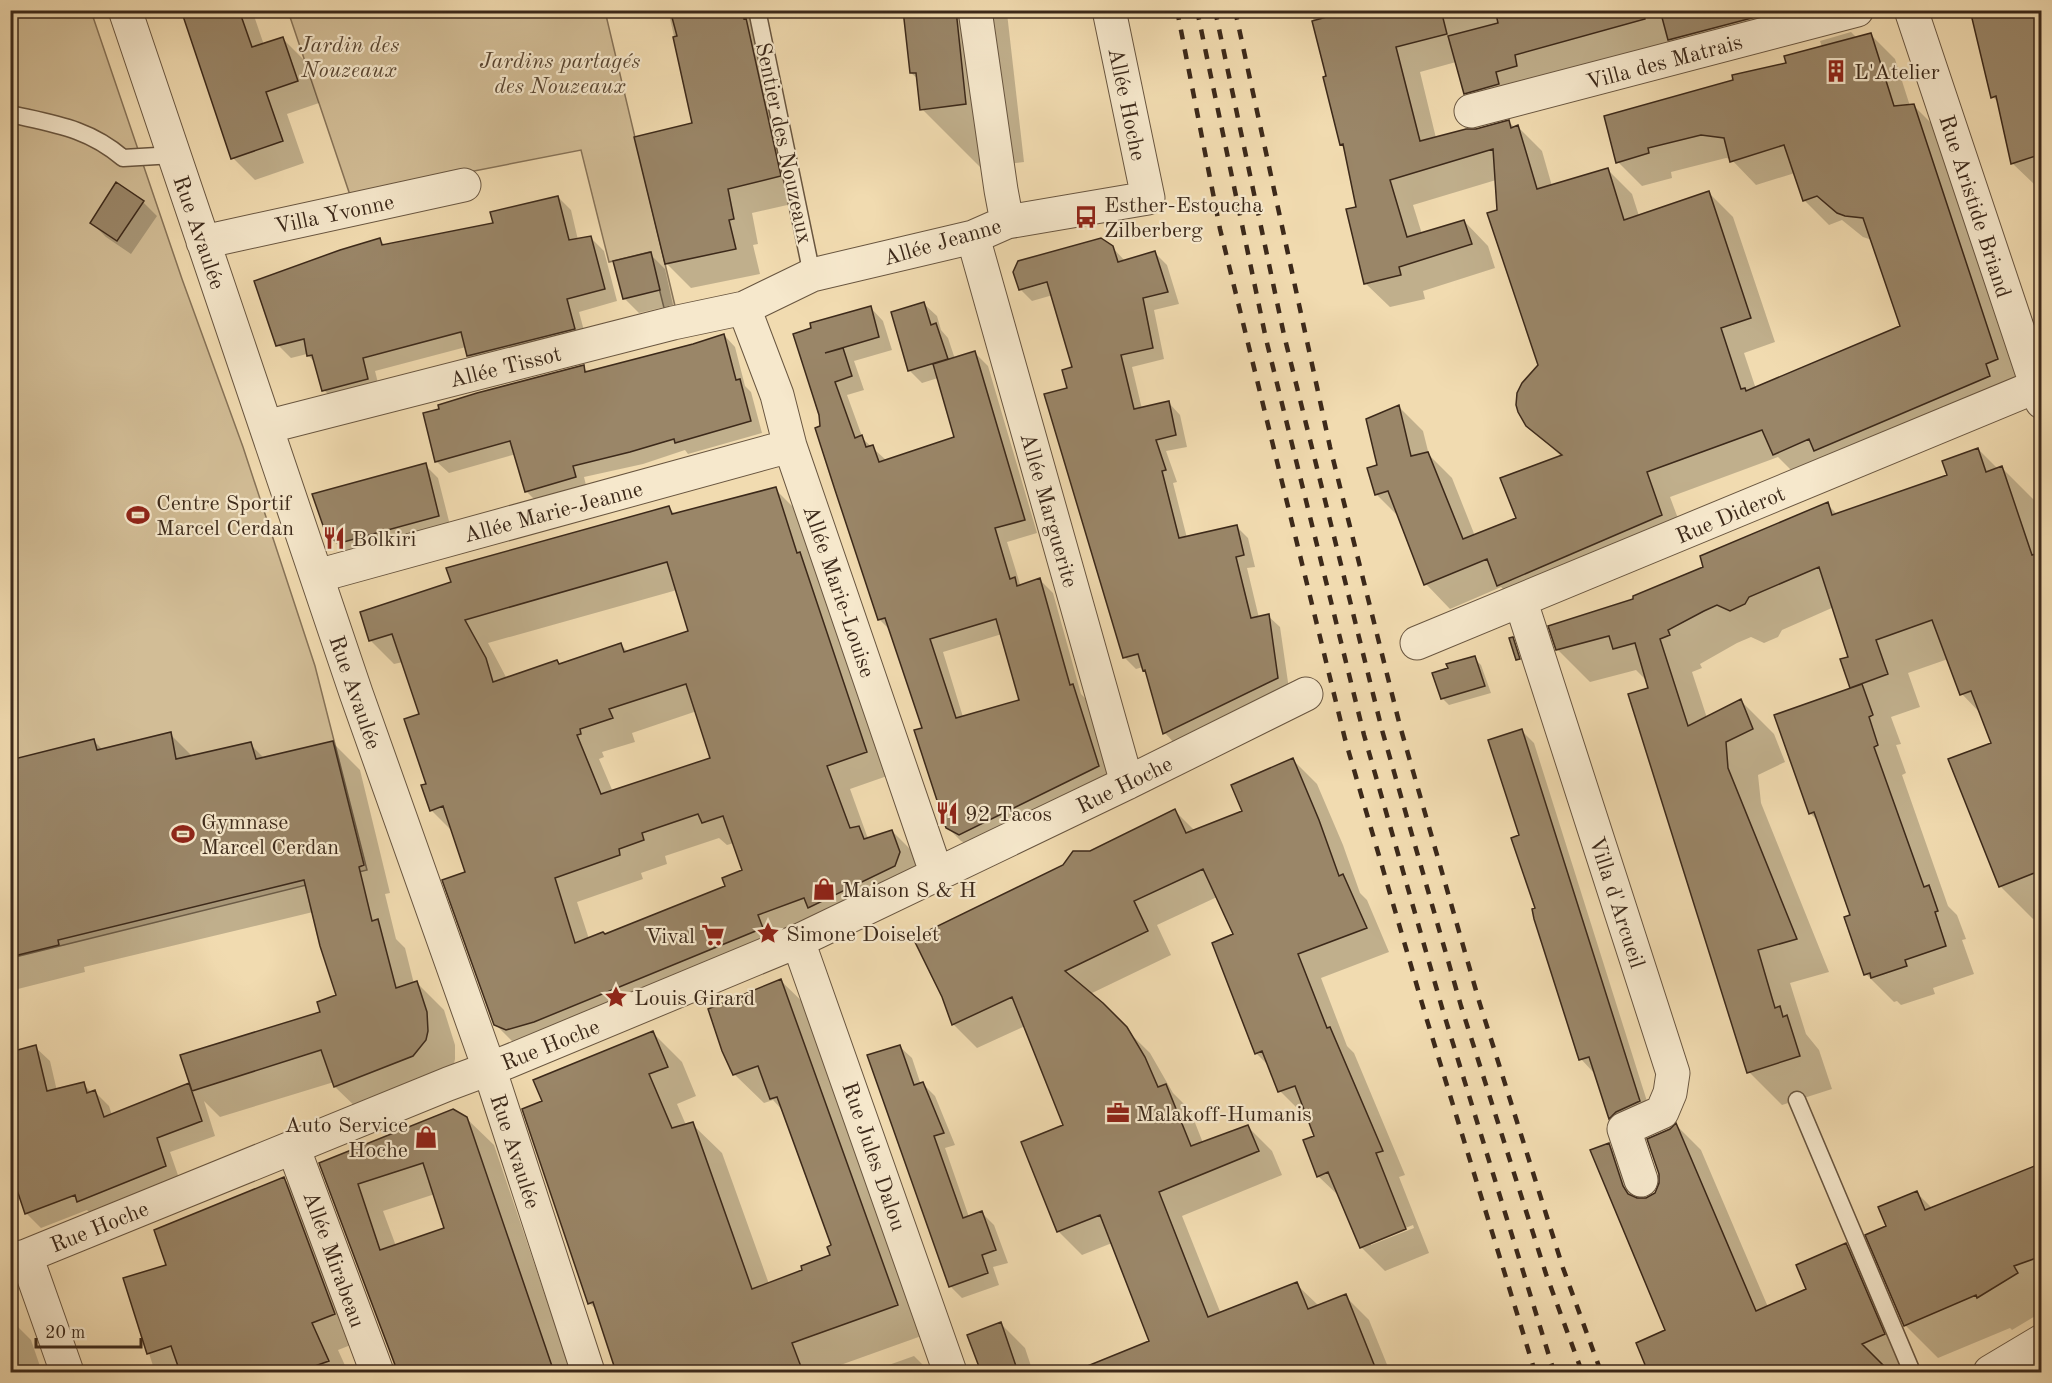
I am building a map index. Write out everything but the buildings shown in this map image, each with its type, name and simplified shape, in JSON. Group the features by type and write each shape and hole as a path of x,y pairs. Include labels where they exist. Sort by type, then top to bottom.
{"street":[{"name":"Rue Avaulée","path":"125,10 317,576 489,1068 588,1372"},
{"path":"975,10 1007,222"},
{"name":"Allée Hoche","path":"1109,10 1148,198"},
{"name":"Villa des Matrais","path":"1471,111 1857,10"},
{"name":"Rue Aristide Briand","path":"1911,10 2040,390"},
{"name":"Villa Yvonne","path":"203,242 464,185"},
{"name":"Allée Jeanne","path":"744,308 812,275 973,237 1007,222 1148,198"},
{"name":"Allée Marguerite","path":"973,237 1127,783"},
{"name":"Allée Tissot","path":"266,427 673,323 744,308"},
{"name":"Allée Marie-Louise","path":"744,308 777,395 790,446 938,875"},
{"name":"Rue Diderot","path":"1418,644 2040,390"},
{"name":"Allée Marie-Jeanne","path":"317,576 790,446"},
{"name":"Villa d'Arcueil","path":"1521,602 1673,1073 1670,1093 1662,1112 1624,1129 1641,1180"},
{"name":"Rue Hoche","path":"18,1258 507,1062 798,941 1127,783 1305,694"},
{"name":"Rue Jules Dalou","path":"798,941 950,1372"},
{"name":"Allée Mirabeau","path":"293,1147 377,1372"},
{"path":"18,1258 67,1372"},
{"path":"1990,1372 2042,1341"}],"lane":[{"name":"Sentier des Nouzeaux","path":"757,10 812,275"},
{"path":"10,114 81,131 106,144 123,158 174,155"},
{"path":"1797,1100 1912,1372"}],"green space":[{"name":"Centre Sportif Marcel Cerdan","path":"11,11 91,11 182,279 243,447 315,666 367,870 11,958"},
{"path":"288,11 605,11 676,310 665,312 650,252 609,262 581,150 433,179 351,198"}],"railway":[{"path":"1177,10 1220,229 1345,739 1426,1017 1535,1372"},
{"path":"1197,10 1266,339 1364,735 1443,1011 1554,1372"},
{"path":"1215,10 1284,335 1382,730 1461,1006 1546,1274 1582,1372"},
{"path":"1235,10 1330,447 1400,726 1479,1001 1563,1268 1601,1372"}],"place":[{"name":"L'Atelier","path":"1836,71"},
{"name":"Esther-Estoucha Zilberberg","path":"1086,217"},
{"name":"Centre Sportif Marcel Cerdan","path":"138,515"},
{"name":"Bolkiri","path":"334,538"},
{"name":"92 Tacos","path":"947,813"},
{"name":"Gymnase Marcel Cerdan","path":"183,834"},
{"name":"Maison S & H","path":"824,889"},
{"name":"Simone Doiselet","path":"768,933"},
{"name":"Vival","path":"713,935"},
{"name":"Louis Girard","path":"616,997"},
{"name":"Malakoff-Humanis","path":"1118,1113"},
{"name":"Auto Service Hoche","path":"426,1137"}],"park label":[{"name":"Jardin des Nouzeaux","path":"349,56"},
{"name":"Jardins partagés des Nouzeaux","path":"560,72"}]}
